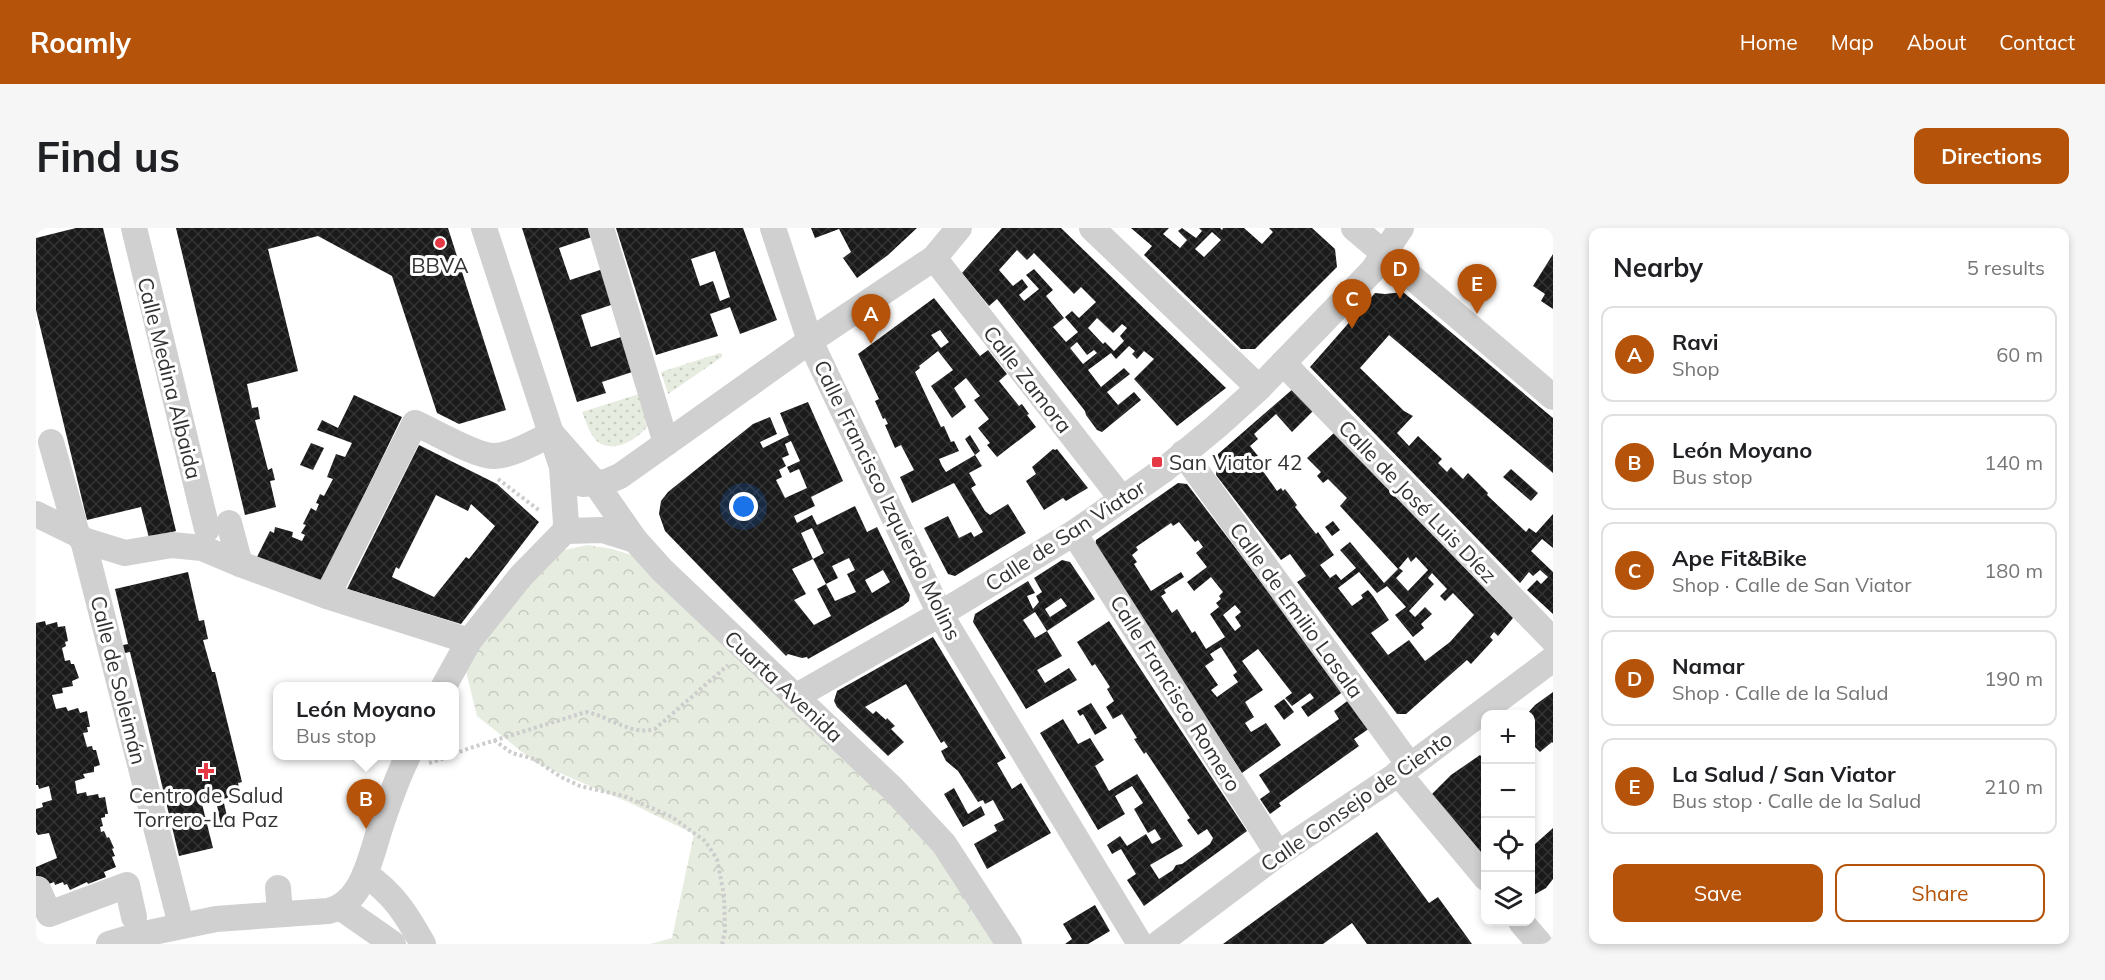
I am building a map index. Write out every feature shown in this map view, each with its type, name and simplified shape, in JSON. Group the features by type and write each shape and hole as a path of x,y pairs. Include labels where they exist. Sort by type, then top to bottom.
{"street":[{"name":"Calle Medina Albaida","path":"134,228 218,526 240,564"},
{"name":"Cuarta Avenida","path":"484,228 562,467 565,531"},
{"path":"601,228 666,443"},
{"name":"Calle Francisco Izquierdo Molins","path":"773,228 810,341 940,614 1140,944"},
{"path":"562,467 574,481 583,484 596,484 620,476 810,341 934,258 959,228"},
{"path":"1092,228 1259,388"},
{"path":"1354,228 1553,397"},
{"name":"Calle de San Viator","path":"795,697 940,614 1074,533 1140,487 1259,388 1373,270 1401,228"},
{"name":"Calle Zamora","path":"934,258 1122,499"},
{"name":"Calle de José Luis Díez","path":"1283,363 1553,640"},
{"path":"327,596 415,423 475,451 492,456 508,453 552,434"},
{"name":"Cuarta Avenida","path":"552,434 596,484 635,540 662,570 923,819 944,844 1009,944"},
{"name":"Calle de Soleimán","path":"51,442 80,537 181,925"},
{"name":"Calle de Emilio Lasala","path":"1183,453 1404,770 1481,873"},
{"path":"36,514 80,537 125,553 172,545 202,548 327,596 469,641"},
{"path":"447,682 469,641 521,576 565,531 603,530 635,540"},
{"name":"Calle Francisco Romero","path":"1074,533 1278,854"},
{"name":"Calle Consejo de Ciento","path":"1158,944 1278,854 1404,770 1553,659"},
{"path":"110,944 139,934 181,925 244,916 328,911 340,907 351,896 365,874 406,760"},
{"path":"365,874 390,893 423,944"},
{"path":"38,889 49,914 127,885 134,917"},
{"path":"278,888 280,913"},
{"path":"340,907 393,944"},
{"path":"1525,926 1540,944"}],"path":[{"path":"459,752 586,712 595,713 634,731 644,732 655,729 746,650"},
{"path":"494,740 512,753 534,759 561,777 580,786 624,796 672,817 705,841 717,859 724,895 725,931 722,944"}],"green space":[{"path":"720,353 722,357 668,394 661,372"},
{"path":"642,393 648,425 644,430 632,440 618,446 598,442 590,432 582,412"},
{"path":"587,545 635,556 918,825 996,944 650,944 672,938 694,834 628,802 536,763 477,716 465,667 541,565 560,551"}],"building":[{"path":"76,228 103,228 176,531 149,538 141,507 87,520 36,310 36,238"},
{"path":"176,228 448,228 506,410 459,424 437,413 392,276 318,236 268,249 298,371 247,384 252,408 258,407 260,419 255,420 268,470 272,468 275,480 270,481 276,507 245,515"},
{"path":"522,228 590,228 592,237 559,248 570,280 603,269 614,304 581,315 591,347 624,336 635,371 602,382 606,393 577,402"},
{"path":"616,228 743,228 777,320 740,334 730,307 710,314 718,336 656,355","holes":["715,251 730,297 720,301 713,281 700,286 691,259"]},
{"path":"811,228 917,228 888,255 857,278 843,258 851,252 839,229 815,238"},
{"path":"1002,228 1061,228 1226,388 1177,426 1134,379 1154,359 1144,351 1137,359 1132,354 1135,351 1129,346 1116,359 1111,353 1088,370 1101,387 1124,368 1130,374 1107,392 1118,405 1134,392 1141,400 1102,432 1097,430 1085,411 997,299 989,306 962,273","holes":["1017,250 1027,260 1034,253 1074,294 1081,287 1096,302 1079,318 1072,311 1065,317 1078,332 1066,342 1053,327 1064,318 1046,296 1053,290 1034,269 1026,275 1039,289 1024,301 1019,295 1028,287 1022,279 1013,286 999,270","1097,318 1113,333 1122,324 1127,328 1120,336 1124,341 1114,351 1105,342 1103,344 1088,328","1077,342 1087,355 1094,350 1097,353 1083,364 1070,348"]},
{"path":"1131,228 1169,228 1163,234 1180,248 1187,240 1178,231 1182,228 1196,238 1202,231 1199,228 1220,228 1222,230 1223,228 1244,228 1262,244 1273,232 1269,228 1312,228 1335,249 1337,267 1255,349 1241,349 1144,255 1152,246","holes":["1212,232 1221,240 1204,257 1195,249"]},
{"path":"1553,254 1553,309 1541,301 1545,294 1533,286"},
{"path":"1403,292 1553,418 1553,473 1389,335 1360,368 1404,411 1413,416 1397,433 1409,446 1418,436 1442,459 1438,463 1447,472 1451,467 1463,479 1468,473 1488,493 1487,495 1526,532 1529,528 1536,533 1553,514 1553,548 1542,539 1531,551 1553,572 1553,614 1527,590 1537,580 1541,584 1548,577 1540,570 1533,576 1529,572 1520,583 1310,367 1375,293"},
{"path":"934,298 980,356 988,350 1007,374 999,381 1019,406 1022,404 1036,427 997,457 987,445 990,443 978,428 989,419 974,400 980,396 966,378 954,388 966,407 952,418 931,386 953,370 938,351 915,372 941,427 944,426 951,442 954,441 959,451 939,459 946,472 975,455 982,466 969,473 976,485 971,488 985,511 990,515 1008,504 1026,533 955,576 948,574 924,528 948,516 959,538 971,532 974,537 983,532 954,483 912,503 900,477 914,470 901,445 895,448 885,425 888,424 885,418 883,419 875,401 879,399 858,354","holes":["940,330 949,342 941,348 931,335"]},
{"path":"1294,388 1314,410 1292,432 1276,414 1254,434 1258,439 1250,446 1262,461 1258,464 1277,491 1281,488 1283,491 1285,489 1297,505 1295,507 1316,534 1318,532 1334,555 1320,565 1330,578 1336,574 1341,580 1356,568 1340,550 1350,542 1384,583 1398,569 1340,506 1347,498 1328,479 1323,483 1317,476 1321,472 1307,458 1335,432 1513,618 1498,636 1494,632 1490,637 1493,640 1471,664 1467,660 1406,714 1397,714 1297,582 1306,576 1290,554 1281,560 1216,475 1218,454","holes":["1408,557 1411,562 1416,557 1428,570 1408,591 1396,578 1403,571 1398,569","1359,572 1377,593 1387,586 1406,607 1395,615 1413,637 1424,628 1421,624 1432,614 1425,607 1415,617 1409,611 1434,584 1428,578 1432,573 1447,589 1440,596 1445,601 1453,593 1474,615 1450,642 1425,661 1409,640 1388,655 1371,633 1389,620 1373,596 1368,590 1361,595 1363,598 1352,606 1338,588"]},
{"path":"354,395 402,417 322,582 253,565 270,531 274,533 275,527 293,532 292,537 302,541 305,535 301,533 306,525 303,524 311,508 316,511 319,504 316,503 320,494 324,496 333,479 327,477 336,454 345,457 352,443 317,430 322,420 338,428"},
{"path":"808,402 843,481 811,497 815,506 794,516 797,523 812,515 817,525 855,506 867,532 877,527 910,595 909,601 903,606 808,659 788,654 786,656 665,531 659,514 661,501 668,492 753,424 770,417 777,434 760,442 763,448 789,435 780,413","holes":["791,441 800,461 787,467 790,473 799,469 807,488 785,498 776,480 782,477 779,470 786,466 782,458 789,455 785,444","812,528 824,553 813,559 801,533","849,558 855,570 847,574 856,592 835,601 826,584 838,578 832,566","813,559 826,584 817,589 831,616 814,625 794,600 806,594 792,569","883,570 890,582 872,593 865,580"]},
{"path":"970,435 980,451 975,455 965,439"},
{"path":"311,443 324,448 313,470 300,465"},
{"path":"419,445 497,484 539,522 461,624 347,589","holes":["436,495 468,511 471,504 495,526 434,597 392,577 396,567 399,569"]},
{"path":"1053,449 1057,449 1088,488 1066,501 1063,498 1044,510 1026,481 1036,474 1032,467"},
{"path":"1511,469 1538,493 1531,501 1503,477"},
{"path":"1178,483 1187,484 1344,691 1308,717 1301,707 1314,698 1310,693 1292,706 1285,698 1292,693 1258,649 1242,661 1263,690 1245,702 1254,717 1245,723 1251,732 1266,723 1281,745 1242,773 1095,548 1096,540","holes":["1179,522 1195,542 1198,540 1203,547 1196,553 1207,567 1187,582 1194,591 1211,577 1223,592 1219,596 1221,599 1216,603 1219,607 1210,614 1225,637 1206,649 1195,631 1192,633 1177,609 1172,613 1161,596 1166,593 1164,590 1184,577 1181,572 1151,591 1134,564 1137,562 1132,555 1138,550 1136,547 1171,523 1173,526","1235,605 1241,612 1235,617 1241,626 1235,631 1223,615","1221,647 1237,672 1233,675 1238,682 1217,697 1211,690 1218,685 1205,666 1214,660 1210,654"]},
{"path":"1333,521 1340,530 1332,536 1325,527"},
{"path":"1062,560 1070,562 1095,599 1047,631 1062,656 1037,670 1045,683 1069,668 1077,680 1026,709 973,622 975,614 1028,581 1035,593 1027,596 1033,609 1039,602 1036,596 1042,592 1034,578","holes":["1061,598 1067,606 1050,617 1045,609","1035,612 1047,631 1035,638 1023,620"]},
{"path":"188,572 199,621 204,620 208,639 203,640 212,672 215,672 242,782 238,783 241,795 223,799 229,825 221,826 216,800 202,804 213,848 179,856 130,652 120,654 118,646 128,644 115,589"},
{"path":"45,621 46,625 57,622 58,627 65,626 68,641 62,648 65,661 70,660 71,664 74,664 79,678 72,681 73,686 62,688 63,693 52,695 56,709 66,707 68,711 78,708 80,713 87,711 90,727 87,727 88,732 83,733 87,747 92,746 93,750 96,750 100,765 94,767 94,772 83,774 85,778 75,781 77,794 86,792 87,796 98,794 99,798 105,797 108,814 101,818 103,826 100,827 101,832 104,831 107,838 109,837 115,856 112,857 116,867 104,872 106,877 70,890 63,882 55,885 54,882 36,889 36,867 57,858 49,833 38,835 36,832 36,809 43,807 42,803 52,800 49,786 39,789 36,785 36,623"},
{"path":"1109,621 1247,831 1144,906 1127,880 1136,874 1121,849 1112,854 1107,845 1120,836 1127,846 1146,834 1152,844 1161,839 1155,829 1148,833 1134,809 1143,803 1132,786 1115,796 1125,814 1098,830 1040,733 1063,719 1078,744 1090,738 1104,760 1095,766 1109,791 1137,774 1183,846 1150,865 1159,879 1173,870 1176,865 1182,864 1210,844 1213,838 1207,829 1198,835 1187,820 1190,818 1146,752 1144,754 1134,739 1137,738 1122,714 1113,719 1106,707 1114,701 1107,689 1110,687 1095,664 1092,666 1077,642"},
{"path":"933,637 1006,758 997,763 1012,789 1021,783 1051,833 987,869 974,844 997,831 994,825 1004,820 993,800 985,804 983,800 978,802 958,771 946,761 941,751 948,747 944,741 941,743 906,684 865,707 873,714 876,711 886,720 887,718 895,726 891,729 904,742 888,756 837,707 834,701 837,691"},
{"path":"1553,692 1553,743 1540,752 1535,747 1535,710 1531,710"},
{"path":"1284,699 1294,712 1284,720 1274,706"},
{"path":"1350,699 1370,728 1354,739 1359,746 1279,803 1281,806 1270,814 1260,799 1270,792 1259,775 1339,719 1334,711"},
{"path":"1091,703 1107,728 1095,735 1083,714 1080,716 1077,711"},
{"path":"1481,756 1481,864 1427,799 1451,775"},
{"path":"954,788 968,814 981,806 985,815 963,827 944,794"},
{"path":"1553,828 1553,879 1546,888 1535,894 1535,872 1535,844"},
{"path":"1377,832 1429,903 1438,897 1472,944 1367,944 1352,923 1323,944 1223,944"},
{"path":"1095,905 1110,931 1088,944 1065,944 1072,939 1063,924"}],"place":[{"name":"BBVA","path":"440,243"},
{"name":"Namar","path":"1400,299"},
{"name":"La Salud / San Viator","path":"1477,314"},
{"name":"Ape Fit&Bike","path":"1352,329"},
{"name":"Ravi","path":"871,344"},
{"name":"San Viator 42","path":"1157,462"},
{"name":"Centro de Salud Torrero-La Paz","path":"206,771"},
{"name":"León Moyano","path":"366,829"}]}
